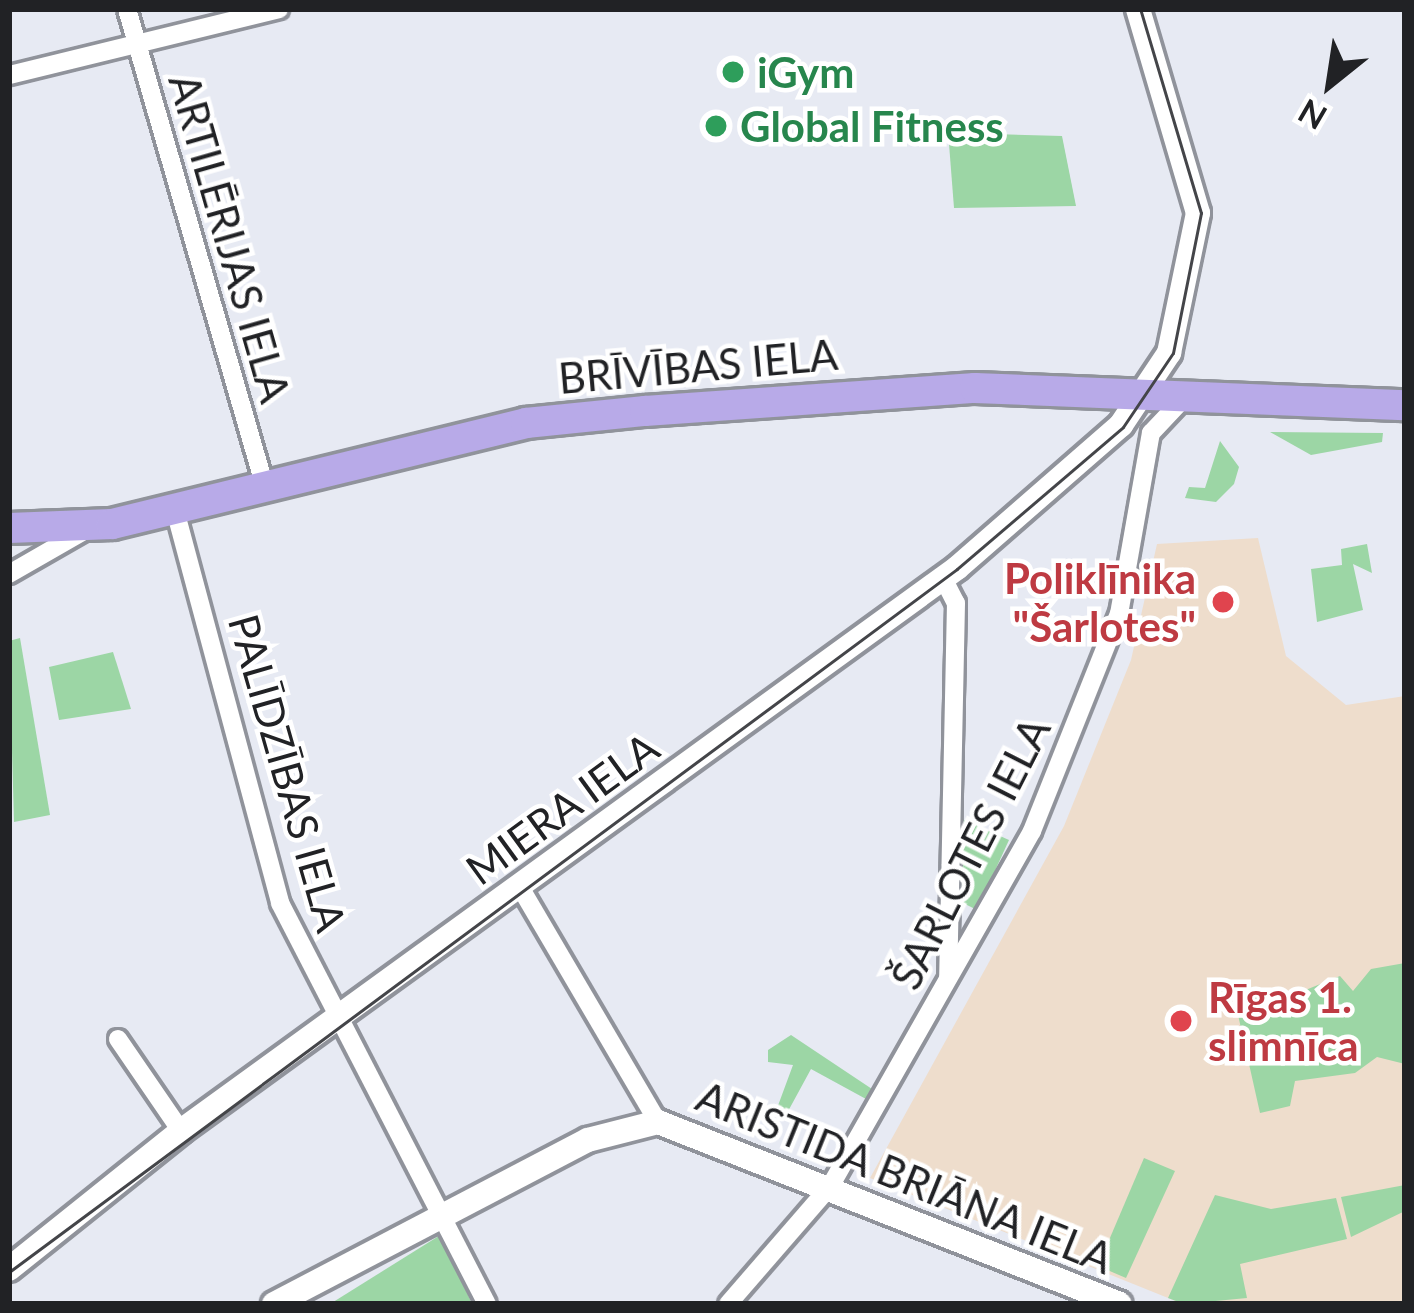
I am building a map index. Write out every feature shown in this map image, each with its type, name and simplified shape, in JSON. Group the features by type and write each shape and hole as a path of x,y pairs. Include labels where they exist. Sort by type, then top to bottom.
{"highway":[{"name":"BRĪVĪBAS IELA","path":"9,528 89,527 175,510 533,422 975,388 1405,405"}],"street":[{"name":"ARTILĒRIJAS IELA","path":"127,9 265,487"},
{"path":"9,75 279,9"},
{"name":"MIERA IELA","path":"9,1268 181,1131 943,578 1100,446 1145,392 1178,324 1198,194 1138,9"},
{"name":"ŠARLOTES IELA","path":"728,1304 832,1185 1032,831 1106,656 1148,442 1185,397"},
{"name":"PALĪDZĪBAS IELA","path":"175,510 280,903 337,1022 446,1215 487,1304"},
{"path":"9,574 89,527"},
{"path":"943,578 956,603 948,978"},
{"path":"520,887 658,1122"},
{"path":"118,1039 181,1131"},
{"name":"ARISTIDA BRIĀNA IELA","path":"274,1304 588,1140 658,1122 832,1185 1119,1304"}],"shaded area":[{"name":"Rīgas 1. slimnīca","path":"1258,538 1286,656 1346,705 1405,696 1405,1304 1183,1304 870,1178 1064,826 1131,660 1157,544"}],"green space":[{"path":"960,133 1062,136 1076,206 954,208 949,144"},
{"path":"1270,432 1383,433 1382,442 1311,455"},
{"path":"1220,441 1239,467 1234,484 1216,502 1185,498 1189,487 1205,488"},
{"path":"1367,544 1372,573 1353,564 1363,610 1317,622 1311,569 1342,565 1341,549"},
{"path":"20,638 50,815 14,822 9,641"},
{"path":"113,652 131,709 59,720 49,667"},
{"path":"962,819 1009,840 977,910 959,901"},
{"path":"1405,963 1405,1064 1377,1057 1355,1073 1295,1081 1290,1106 1260,1113 1234,997 1269,989 1281,1000 1340,976 1353,991 1371,969"},
{"path":"791,1035 872,1089 866,1099 811,1069 786,1115 776,1111 793,1065 768,1062 768,1050"},
{"path":"1144,1158 1175,1171 1126,1278 1098,1266"},
{"path":"1405,1185 1405,1211 1351,1237 1341,1197"},
{"path":"1215,1195 1271,1209 1336,1198 1347,1239 1240,1264 1247,1298 1184,1304 1168,1298"},
{"path":"442,1234 472,1304 330,1304"}],"tram line":[{"path":"9,1272 957,569 1123,427 1173,353 1201,213 1140,9"}],"place":[{"name":"iGym","path":"733,72"},
{"name":"Global Fitness","path":"716,126"},
{"name":"Poliklīnika \"Šarlotes\"","path":"1223,602"},
{"name":"Rīgas 1. slimnīca","path":"1181,1021"}]}
